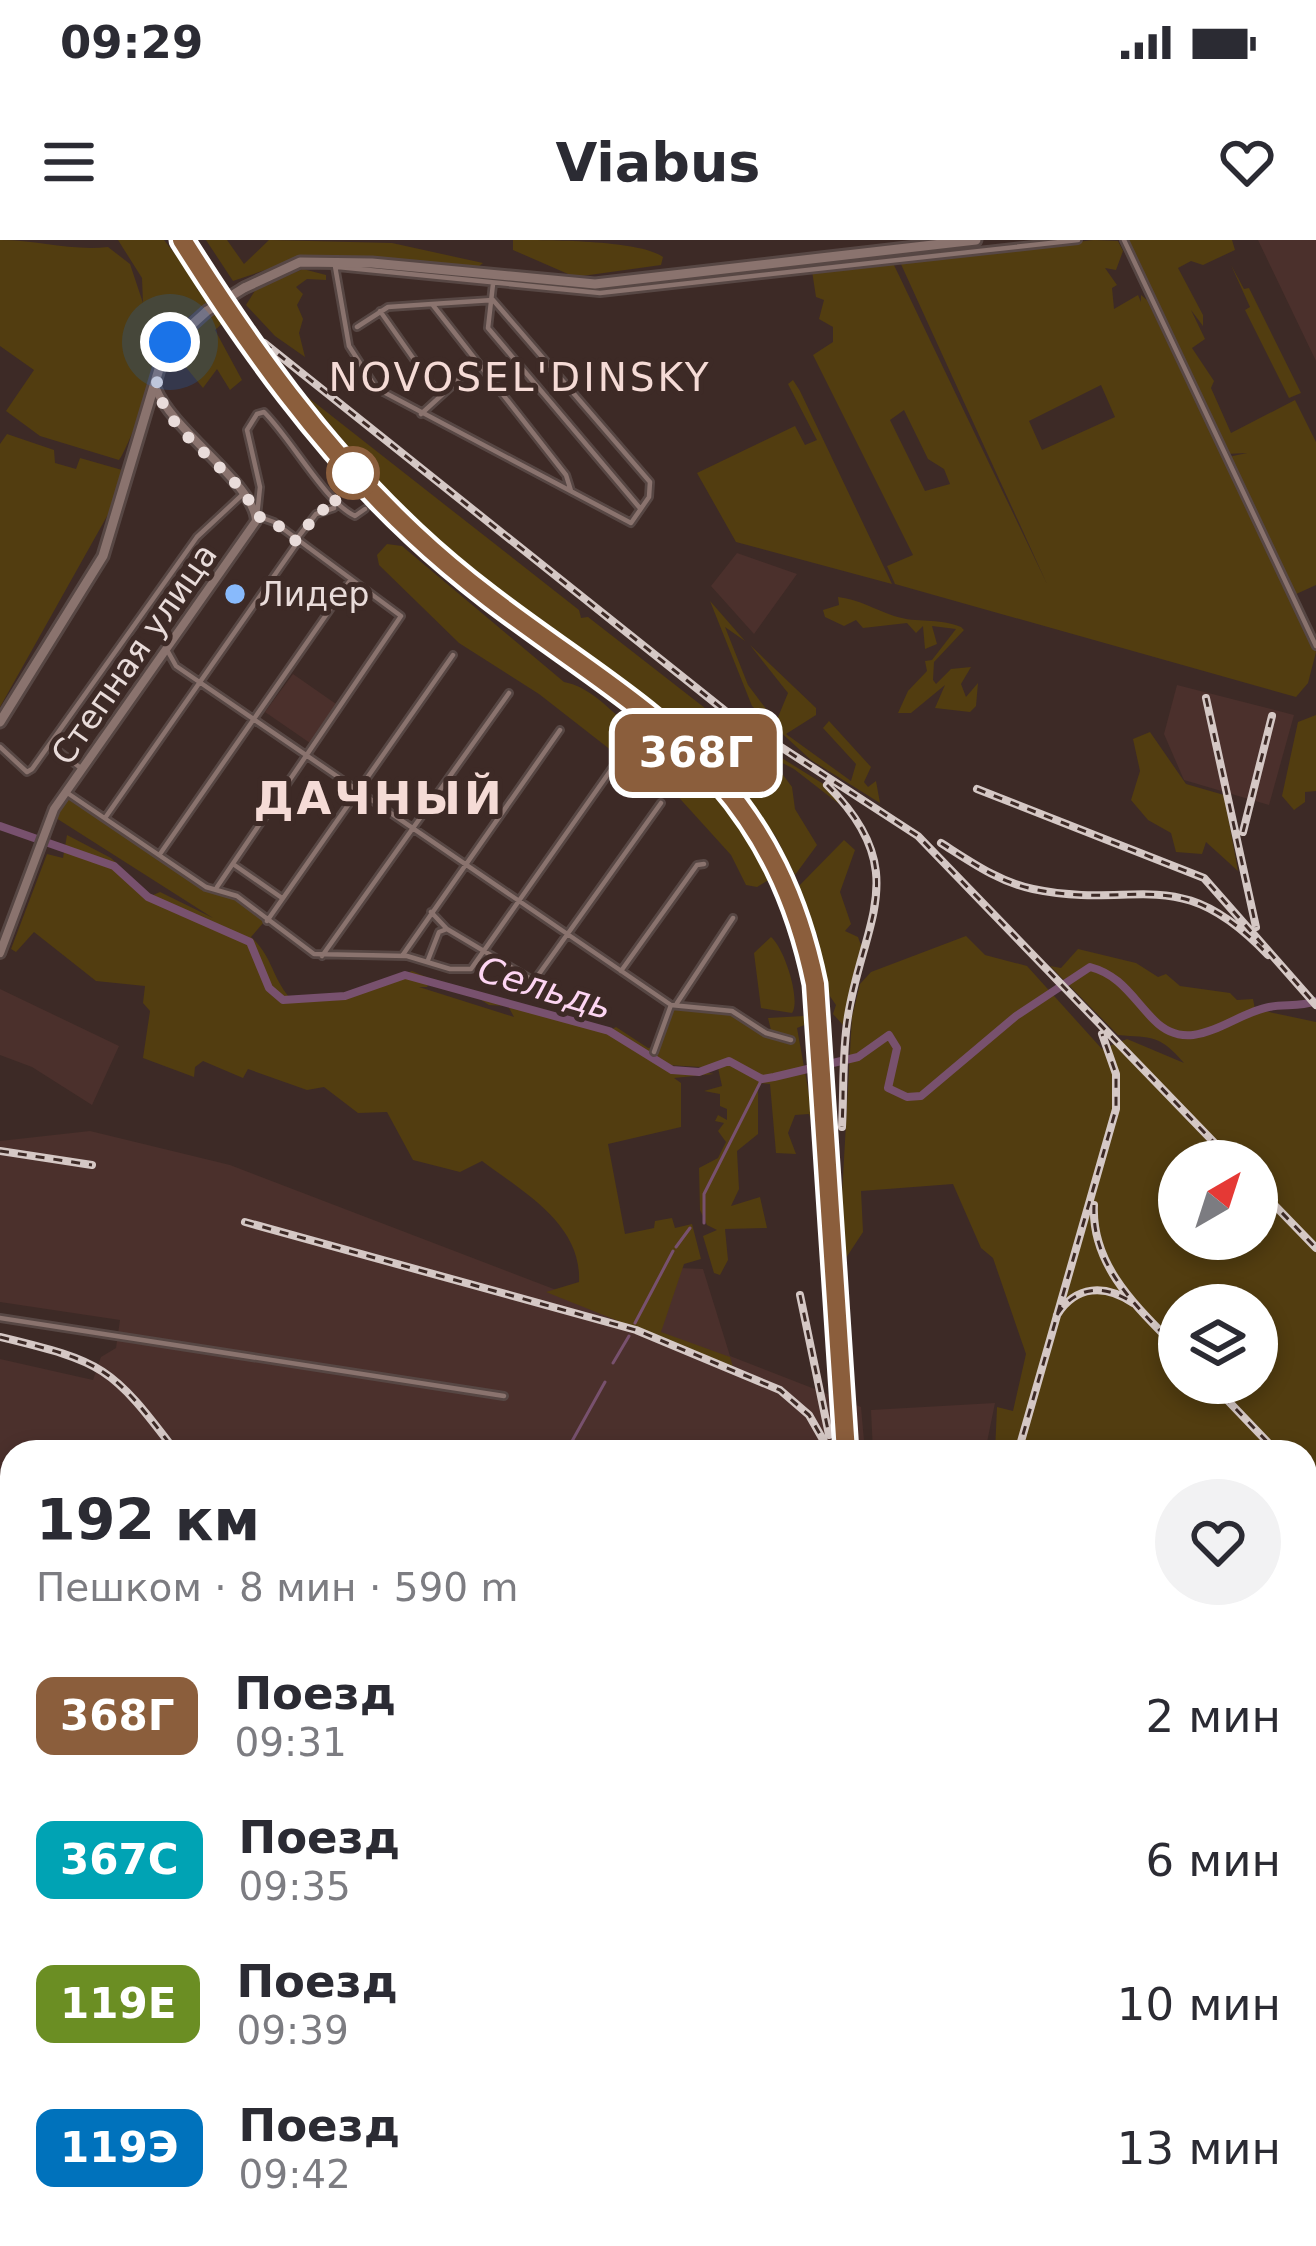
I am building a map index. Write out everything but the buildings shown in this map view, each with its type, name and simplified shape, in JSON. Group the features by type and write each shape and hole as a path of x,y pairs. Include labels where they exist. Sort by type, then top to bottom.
{"main road":[{"path":"0,722 103,556 165,349 207,311 283,266 334,263 555,287 976,240"}],"street":[{"path":"493,300 650,482 649,496 631,523 421,414 366,379 349,346 334,263 601,293 1078,240"},
{"path":"1124,240 1316,646"},
{"path":"493,284 488,328 639,507"},
{"path":"357,327 380,311 493,300"},
{"path":"432,304 566,475 571,492"},
{"path":"380,311 439,395"},
{"path":"421,414 477,362"},
{"path":"156,388 166,410 243,494 257,516 274,522 349,582 401,616 217,887"},
{"path":"144,412 152,406 166,410"},
{"path":"257,516 260,487 247,430 261,410 294,445 337,508"},
{"path":"0,747 27,772 51,746 197,537 243,494"},
{"path":"105,818 320,510 337,508 356,516 365,509"},
{"name":"Степная улица","path":"0,953 47,825 66,792 257,516"},
{"path":"159,855 349,582"},
{"path":"166,648 176,666 620,972 674,1004 732,1011 766,1033 791,1040"},
{"path":"267,921 453,655"},
{"path":"153,668 176,666"},
{"path":"322,956 509,693"},
{"path":"402,956 560,730"},
{"path":"51,746 82,769"},
{"path":"66,792 206,887 217,887 322,956 350,951 386,960 402,956 471,969 613,767"},
{"path":"431,912 447,929 524,980 536,980 661,802"},
{"path":"233,864 283,899"},
{"path":"620,972 697,865 704,864"},
{"path":"654,1052 674,1004 733,919"},
{"path":"427,962 439,932 447,929"},
{"path":"0,1318 504,1396"}],"shaded area":[{"path":"0,240 108,247 130,264 143,303 142,278 118,240 164,240 196,281 197,290 214,298 172,332 154,355 149,389 119,460 40,436 6,411 34,370 0,346"},
{"path":"206,240 227,240 244,264 269,240 392,243 483,263 477,268 309,255 233,281"},
{"path":"513,240 614,244 663,257 661,265 575,277 513,250"},
{"path":"1130,240 1232,240 1235,250 1203,265 1191,261 1178,268 1203,315 1203,326 1191,310 1205,339 1192,348 1214,381 1211,388 1231,433 1295,400 1316,442 1316,585 1294,595 1228,457 1247,453 1225,454 1127,248"},
{"path":"1258,240 1316,240 1316,361"},
{"path":"1118,241 1123,251 1116,270 1105,268 1117,285 1112,288 1114,309 1138,295 1141,302 1141,295 1147,300 1316,652 1308,683 1296,697 895,584 887,566 913,555 813,355 833,342 833,327 819,319 824,300 816,297 812,271 893,263 1047,584 900,262","holes":["1101,385 1115,417 1042,450 1029,421","904,410 928,459 944,469 950,484 925,491 890,420"]},
{"path":"1231,265 1244,289 1249,288 1301,393 1289,398 1245,310 1250,307"},
{"path":"303,269 326,275 326,280 307,279 296,287 303,294 297,305 303,319 299,333 305,357 275,336 246,305 256,289"},
{"path":"220,309 224,322 215,330 242,380 230,390 217,369 203,388 180,360 183,351 170,347"},
{"path":"793,380 892,584 736,542 697,473 795,426 805,445 817,440 788,384"},
{"path":"305,395 579,610 581,618 588,617 719,719 825,785 843,807 769,756 792,787 795,809 817,845 795,875 776,837 705,744 417,528"},
{"path":"7,434 54,450 55,463 76,469 80,458 122,470 115,502 0,707 0,444"},
{"path":"387,544 402,546 564,682 594,696 646,738 677,747 739,816 770,879 757,887 746,885 731,855 663,780 621,758 539,694 459,643 379,565 377,555"},
{"path":"737,553 797,574 754,634 711,586"},
{"path":"838,597 903,618 961,627 964,630 934,662 933,680 936,684 951,669 971,667 961,684 966,697 978,683 976,706 970,712 935,708 945,685 911,713 898,713 908,691 927,671 925,661 932,660 956,629 932,626 937,644 925,649 923,626 916,633 907,623 863,628 856,620 844,626 825,617 823,610 839,605"},
{"path":"710,601 745,641 725,627 748,685 776,722 788,693 750,645 816,708 816,715 786,734 851,781 856,764 823,728 829,721 871,767 864,782 868,787 876,781 880,803 811,760 752,706"},
{"path":"293,674 336,704 310,743 265,712"},
{"path":"1177,685 1294,715 1269,805 1184,780 1164,734"},
{"path":"1316,715 1316,791 1305,792 1305,802 1294,810 1282,796 1298,722"},
{"path":"1150,732 1186,784 1224,795 1238,871 1206,842 1202,854 1176,852 1171,833 1148,820 1131,800 1140,771 1133,739"},
{"path":"70,796 207,889 245,905 264,922 251,937 289,997 337,994 412,971 431,979 427,987 419,987 514,1017 508,1006 489,1005 475,996 515,1002 608,1031 616,1027 648,1048 653,1047 675,1005 730,1012 772,1034 768,1018 804,1016 807,1024 797,1028 817,1139 809,1114 795,1115 788,1133 796,1154 776,1153 770,1084 758,1083 758,1134 737,1151 739,1189 731,1206 760,1197 767,1228 725,1229 728,1260 720,1275 714,1273 703,1236 717,1230 707,1225 700,1210 699,1168 718,1158 726,1142 718,1131 724,1123 715,1121 718,1115 727,1120 727,1109 720,1106 720,1094 704,1091 722,1086 718,1068 667,1065 714,1074 674,1078 681,1083 681,1127 608,1144 625,1234 654,1228 655,1221 672,1218 675,1228 692,1224 701,1259 684,1264 661,1332 730,1357 733,1367 546,1292 579,1282 571,1243 547,1211 482,1161 460,1172 413,1160 387,1112 358,1113 324,1087 307,1090 248,1069 243,1078 203,1061 195,1067 194,1077 143,1058 150,1011 143,1003 145,986 96,981 34,932 16,952 11,949 47,854 63,858 67,835 111,858 151,896 160,892 213,918 56,818"},
{"path":"844,840 855,850 840,892 851,924 845,931 858,937 862,948 843,1025 833,1014 836,1005 825,989 818,937 796,889"},
{"path":"966,936 985,955 1027,966 1102,1049 1127,1039 1184,1063 1154,1039 1118,1035 1050,966 1061,968 1078,949 1136,963 1158,977 1166,974 1180,986 1230,993 1237,1000 1253,999 1255,1009 1316,1022 1316,1440 996,1440 997,1407 1013,1411 1026,1354 993,1258 981,1248 953,1184 861,1191 863,1232 844,1261 849,1341 844,1339 839,1248 852,1017 860,984 871,972"},
{"path":"771,937 790,975 792,1013 761,1008 754,953"},
{"path":"0,989 119,1046 92,1105 32,1067 0,1055"},
{"path":"90,1131 230,1165 653,1327 679,1268 703,1269 730,1356 861,1407 864,1440 0,1440 0,1359 93,1380 101,1357 116,1348 120,1320 0,1302 0,1141"},
{"path":"995,1403 987,1440 872,1440 871,1410"}],"waterway":[{"name":"Сельдь","path":"0,826 114,866 148,897 250,942 269,988 283,1000 345,996 405,975 609,1031 672,1070 699,1072 729,1061 762,1079 858,1057 889,1035 897,1048 888,1088 907,1097 921,1096 1016,1016 1090,967 1118,982 1168,1031 1182,1035 1211,1030 1269,1007 1316,1001"},
{"path":"704,1223 704,1194 762,1079"},
{"path":"676,1247 690,1228"},
{"path":"635,1323 673,1251"},
{"path":"613,1363 629,1336"},
{"path":"573,1440 605,1382"}],"railway":[{"path":"182,240 289,394 380,501 477,588 658,723 710,771 754,828 790,898 815,984 845,1440"},
{"path":"264,343 724,710 918,836 1212,1140"},
{"path":"1206,698 1256,927"},
{"path":"1243,832 1272,716"},
{"path":"827,785 869,844 876,871 876,898 846,1030 842,1127"},
{"path":"977,789 1204,878 1316,1005"},
{"path":"941,843 997,876 1033,889 1182,898 1236,926 1268,955"},
{"path":"1021,1440 1116,1109 1116,1074 1102,1034"},
{"path":"0,1151 92,1165"},
{"path":"1094,1205 1100,1248 1109,1267 1158,1328"},
{"path":"1278,1209 1316,1248"},
{"path":"245,1222 636,1330 780,1390 809,1415 823,1440"},
{"path":"1057,1315 1073,1298 1092,1291 1112,1293 1133,1303"},
{"path":"800,1295 829,1435"},
{"path":"0,1337 62,1353 103,1372 136,1401 167,1440"},
{"path":"1231,1404 1266,1440"}],"train":[{"name":"368Г","path":"182,240 271,373 353,473 464,578 687,744 742,806 769,850 801,922 815,984 830,1137 832,1261 845,1440"}],"place":[{"name":"Лидер","path":"235,594"}],"district":[{"name":"NOVOSEL'DINSKY","path":"520,377"},
{"name":"ДАЧНЫЙ","path":"379,798"}],"route":[{"path":"170,342 156,372 162,403 250,502 257,516 274,522 296,541 320,510 337,508 335,499 353,473"}]}
